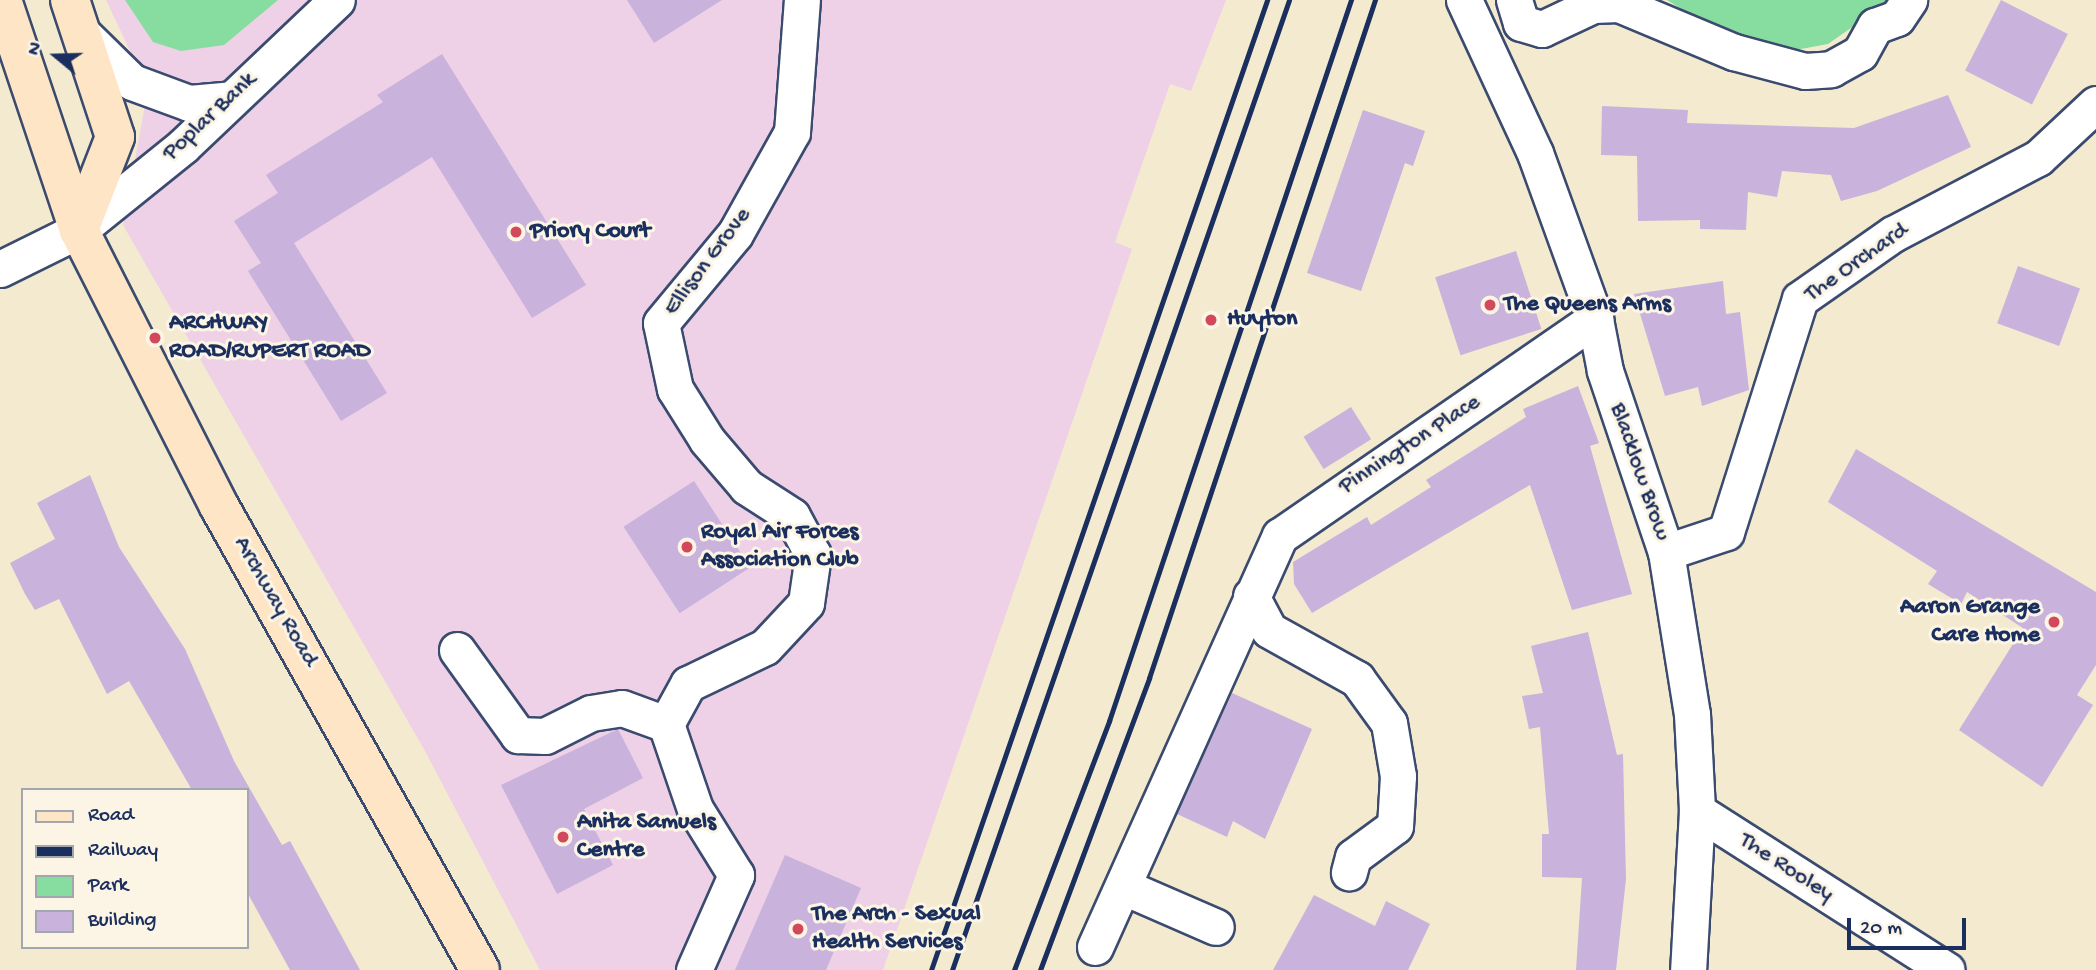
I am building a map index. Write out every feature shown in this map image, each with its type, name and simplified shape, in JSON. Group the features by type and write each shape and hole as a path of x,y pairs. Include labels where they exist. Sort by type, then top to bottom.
{"main road":[{"name":"Archway Road","path":"2,0 79,230 219,506 480,970"},
{"path":"74,15 115,137 79,230"}],"street":[{"name":"Poplar Bank","path":"0,269 79,230 183,146 226,100 337,0"},
{"name":"Ellison Grove","path":"666,724 688,684 765,647 806,603 813,555 792,516 747,487 707,440 675,389 662,323 735,234 792,132 802,0"},
{"name":"Blacklow Brow","path":"1464,0 1535,153 1595,319 1605,371 1666,552 1692,714 1697,811 1688,970"},
{"path":"1514,0 1521,23 1542,29 1593,5 1619,4 1734,52 1805,71 1831,69 1860,53 1875,26 1896,18 1909,0"},
{"path":"74,15 132,82 189,103 226,100"},
{"name":"The Orchard","path":"1666,552 1726,532 1800,299 1893,234 2038,158 2096,104"},
{"name":"Pinnington Place","path":"1095,947 1280,536 1595,319"},
{"path":"1251,596 1269,630 1357,679 1389,723 1398,776 1395,826 1353,858 1349,872"},
{"path":"457,650 518,735 545,736 591,713 622,708 666,724 695,809 736,874 694,970"},
{"name":"The Rooley","path":"1697,811 1947,970"},
{"path":"1124,887 1216,927"}],"shaded area":[{"path":"106,0 1226,0 1191,91 1170,84 1115,242 1132,249 883,970 540,970 425,751 123,225 148,89"}],"green space":[{"path":"125,0 278,0 224,45 181,51 153,42"},
{"path":"1667,0 1891,0 1828,44 1790,51 1697,19"}],"building":[{"path":"627,0 722,0 654,43"},
{"path":"2001,0 2068,34 2032,104 1965,70"},
{"name":"Priory Court","path":"442,54 586,285 532,318 432,157 294,243 387,393 341,421 248,271 261,263 234,221 278,193 266,175 383,102 377,95"},
{"path":"1948,95 1971,147 1877,191 1841,201 1831,175 1782,171 1777,197 1748,192 1746,230 1700,229 1700,220 1638,221 1637,156 1601,155 1602,106 1688,110 1687,123 1854,128"},
{"path":"1363,110 1425,131 1413,166 1405,163 1361,291 1307,273"},
{"name":"The Queens Arms","path":"1516,251 1541,329 1460,355 1435,277"},
{"path":"2018,266 2080,289 2059,346 1997,323"},
{"path":"1723,281 1726,314 1740,312 1749,390 1702,406 1698,387 1665,396 1634,294"},
{"path":"1578,386 1599,443 1590,446 1632,594 1572,610 1530,485 1312,613 1294,584 1293,562 1367,517 1371,525 1431,487 1426,480 1526,417 1523,409"},
{"path":"1351,407 1371,439 1324,469 1304,437"},
{"name":"Aaron Grange Care Home","path":"1856,449 2096,592 2096,665 2077,695 2093,705 2042,787 1959,730 2023,628 1967,592 1961,604 1928,584 1937,571 1828,502"},
{"path":"90,475 119,547 185,649 234,761 282,845 290,841 360,970 290,970 248,894 248,788 191,788 129,681 107,694 59,599 35,610 10,563 55,539 37,503"},
{"name":"Royal Air Forces Association Club","path":"694,481 750,567 680,613 624,527"},
{"path":"1588,632 1617,755 1623,754 1626,879 1616,970 1576,970 1582,878 1542,877 1542,834 1549,834 1540,727 1529,729 1522,696 1543,693 1531,646"},
{"path":"1232,693 1312,729 1265,839 1233,821 1227,837 1177,814"},
{"name":"Anita Samuels Centre","path":"618,729 643,778 584,809 613,865 557,894 501,785"},
{"name":"The Arch - Sexual Health Services","path":"785,855 861,888 826,970 735,970"},
{"path":"1314,895 1375,926 1386,901 1430,924 1408,970 1273,970"}],"railway":[{"path":"931,970 1267,0"},
{"path":"952,970 1289,0"},
{"path":"1014,970 1109,721 1351,0"},
{"path":"1040,970 1149,678 1375,0"}],"place":[{"name":"Priory Court","path":"516,232"},
{"name":"The Queens Arms","path":"1490,305"},
{"name":"Huyton","path":"1211,320"},
{"name":"ARCHWAY ROAD/RUPERT ROAD","path":"155,338"},
{"name":"Royal Air Forces Association Club","path":"687,547"},
{"name":"Aaron Grange Care Home","path":"2054,622"},
{"name":"Anita Samuels Centre","path":"563,837"},
{"name":"The Arch - Sexual Health Services","path":"798,929"}]}
